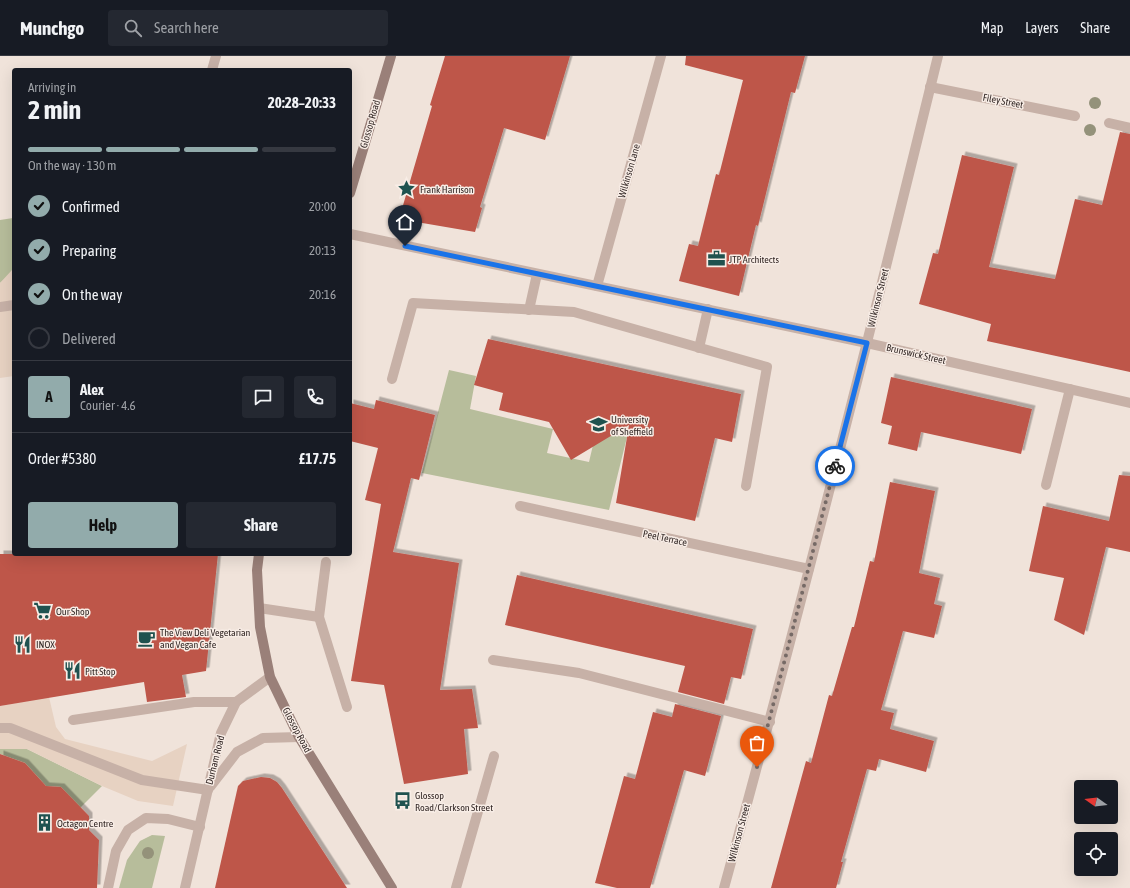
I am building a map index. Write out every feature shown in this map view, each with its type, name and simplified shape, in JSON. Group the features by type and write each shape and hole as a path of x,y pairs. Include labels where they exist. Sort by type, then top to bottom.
{"main road":[{"name":"Glossop Road","path":"352,186 391,56"},
{"name":"Glossop Road","path":"259,556 257,570 260,627 270,677 299,737 392,888"}],"street":[{"path":"213,68 216,56"},
{"name":"Wilkinson Lane","path":"597,286 661,56"},
{"name":"Wilkinson Street","path":"724,888 770,722 867,343 938,56"},
{"name":"Filey Street","path":"930,87 1075,116"},
{"path":"1109,123 1130,128"},
{"name":"Brunswick Street","path":"352,234 867,343 1130,403"},
{"path":"528,310 537,274"},
{"path":"392,379 413,303 574,312 767,367 746,486"},
{"path":"0,307 12,305"},
{"path":"699,348 708,309"},
{"path":"1046,485 1070,389"},
{"name":"Peel Terrace","path":"520,506 809,569"},
{"path":"326,562 319,617 347,707"},
{"path":"259,608 319,617"},
{"path":"493,660 579,673 770,722"},
{"name":"Durham Road","path":"186,888 221,733 236,702 270,677"},
{"path":"73,720 194,702 236,702"},
{"path":"0,728 10,728 142,780 208,790"},
{"name":"Durham Road","path":"208,790 237,752 263,738 299,737"},
{"path":"456,888 494,756"},
{"path":"108,888 116,851 128,830 146,818 168,819 200,827"}],"green space":[{"path":"12,218 12,270 0,283 0,220"},
{"path":"449,370 476,376 470,409 553,429 547,453 589,462 597,428 627,437 609,510 422,473"},
{"path":"0,749 27,749 102,786 80,808 61,787 46,786 25,763 0,754"},
{"path":"152,835 165,836 152,888 119,888 127,860 140,841"}],"shaded area":[{"path":"12,270 12,376 0,378 0,283"},
{"path":"49,697 56,727 65,739 152,761 187,744 173,806 138,801 102,786 27,749 0,749 0,706"}],"building":[{"path":"445,56 570,56 545,140 504,128 480,207 482,208 475,232 399,219"},
{"path":"686,56 805,56 795,93 791,92 739,296 679,281 689,244 698,246 716,174 719,175 743,80 685,65"},
{"path":"1120,132 1130,134 1130,372 987,341 991,324 919,304 933,253 938,254 962,155 1014,167 989,267 1055,279 1075,199 1102,205"},
{"path":"488,339 741,394 732,442 715,438 695,521 616,503 629,425 571,460 549,422 499,410 503,393 474,385"},
{"path":"891,377 1032,409 1021,454 921,432 917,451 888,444 892,426 881,423"},
{"path":"376,400 435,415 419,480 411,478 393,552 459,563 440,690 472,689 478,728 464,729 468,774 404,784 384,685 351,681 381,504 365,500 378,448 352,442 352,404 374,409"},
{"path":"1119,475 1130,476 1130,552 1106,547 1084,635 1054,620 1064,578 1029,571 1043,506 1109,521"},
{"path":"890,482 935,491 919,573 940,578 934,604 942,606 934,638 903,631 881,710 894,713 890,729 934,741 926,772 879,759 876,771 867,769 841,862 843,862 836,888 771,888 806,761 811,763 829,695 832,696 852,627 854,627 870,561 874,562"},
{"path":"0,554 12,554 12,556 218,556 206,671 182,675 186,697 147,702 144,682 0,706"},
{"path":"517,575 753,629 741,679 731,677 724,704 678,692 685,666 505,625"},
{"path":"675,704 721,716 705,776 684,770 650,888 617,888 595,883 624,776 635,779 653,712 672,717"},
{"name":"Octagon Centre","path":"0,754 25,763 46,786 61,787 89,816 89,830 99,840 97,888 0,888"},
{"path":"261,777 270,778 277,782 282,788 347,888 215,888 238,786 243,781"}],"way so far":[{"path":"757,767 770,722 835,466"}],"place":[{"name":"Frank Harrison","path":"407,189"},
{"name":"JTP Architects","path":"716,259"},
{"name":"University of Sheffield","path":"598,425"},
{"name":"Our Shop","path":"43,611"},
{"name":"The View Deli Vegetarian and Vegan Cafe","path":"147,638"},
{"name":"INOX","path":"23,644"},
{"name":"Pitt Stop","path":"72,671"},
{"name":"Glossop Road/Clarkson Street","path":"402,801"},
{"name":"Octagon Centre","path":"44,823"}],"route":[{"path":"405,246 867,343 835,466"}]}
